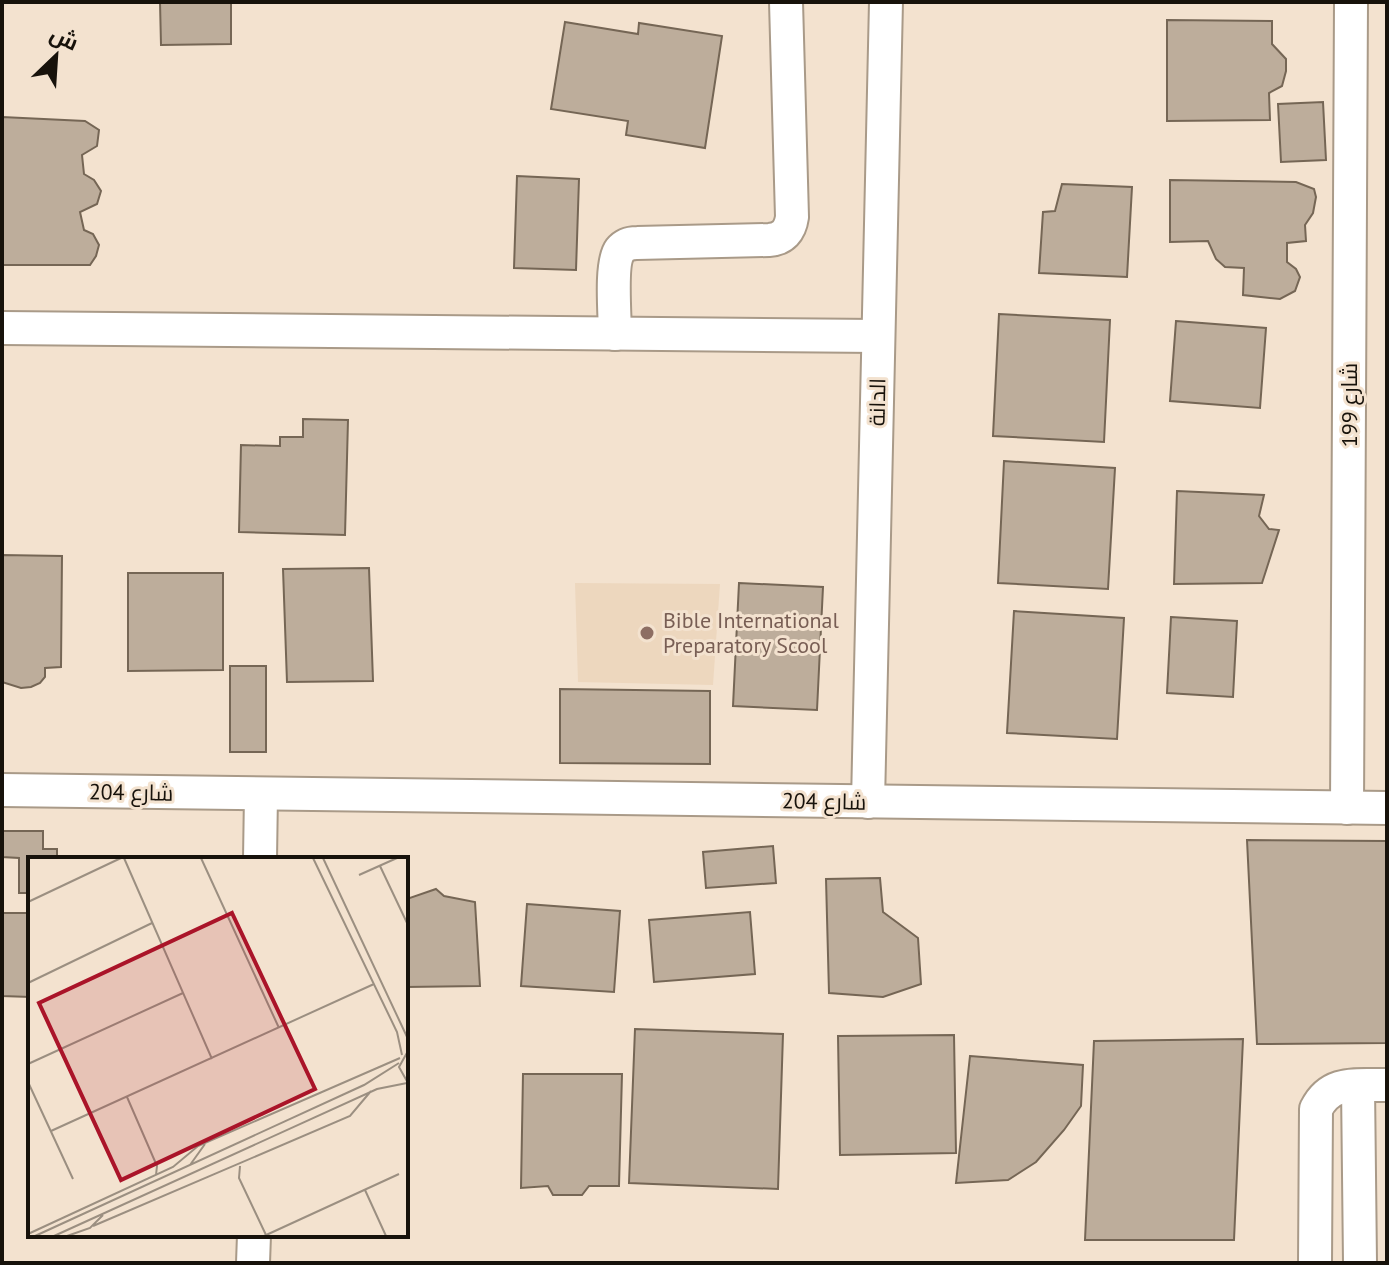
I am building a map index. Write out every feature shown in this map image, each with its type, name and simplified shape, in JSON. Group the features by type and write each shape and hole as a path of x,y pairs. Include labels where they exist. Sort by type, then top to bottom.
{"street":[{"path":"615,334 616,263 624,246 637,243 769,240 788,231 792,217 786,2"},
{"name":"الدانة","path":"868,802 886,2"},
{"name":"شارع 199","path":"1347,808 1351,2"},
{"path":"2,328 878,336"},
{"name":"شارع 204","path":"2,790 1387,808"},
{"path":"260,857 261,794"},
{"path":"1315,1263 1316,1109 1322,1097 1333,1089 1373,1086 1360,1263"},
{"path":"253,1263 254,1237"}],"shaded area":[{"name":"Bible International Preparatory Scool","path":"575,583 720,584 713,685 578,682"}],"building":[{"path":"160,2 231,2 231,44 161,45"},
{"path":"1167,20 1272,21 1272,44 1286,59 1286,71 1282,86 1269,93 1270,120 1167,121"},
{"path":"565,22 638,34 639,23 722,36 705,148 626,135 628,121 551,109"},
{"path":"1323,102 1326,160 1281,162 1278,104"},
{"path":"2,117 85,121 99,130 97,146 82,155 84,174 94,180 101,191 97,204 80,212 84,230 93,234 99,245 90,265 2,265"},
{"path":"517,176 579,179 576,270 514,268"},
{"path":"1170,180 1296,182 1314,189 1313,213 1305,225 1306,241 1287,243 1287,262 1300,277 1295,291 1280,299 1243,295 1244,268 1225,267 1216,259 1208,241 1170,242"},
{"path":"1062,184 1132,187 1127,277 1039,273 1043,212 1055,211"},
{"path":"999,314 1110,320 1104,442 993,436"},
{"path":"1176,321 1266,328 1260,408 1170,401"},
{"path":"303,419 348,420 345,535 239,532 241,445 280,446 280,437 303,437"},
{"path":"1004,461 1115,468 1108,589 998,583"},
{"path":"1177,491 1264,495 1259,516 1269,529 1279,530 1262,583 1174,584"},
{"path":"2,555 62,556 61,667 45,668 45,677 31,687 21,688 2,682"},
{"path":"369,568 373,681 287,682 283,569"},
{"path":"128,573 223,573 223,670 128,671"},
{"path":"739,583 823,587 817,710 733,706"},
{"path":"1014,611 1124,618 1117,739 1007,733"},
{"path":"1171,617 1237,621 1233,697 1167,693"},
{"path":"230,666 266,666 266,752 230,752"},
{"path":"560,689 710,691 710,764 560,763"},
{"path":"2,831 43,831 43,849 57,849 57,857 28,857 28,893 19,893 19,858 2,857"},
{"path":"1247,840 1387,841 1387,1043 1257,1044"},
{"path":"773,846 776,883 706,888 703,852"},
{"path":"880,878 883,912 918,938 921,984 883,997 829,993 826,879"},
{"path":"436,889 444,896 475,902 480,986 408,987 408,896"},
{"path":"527,904 620,911 614,992 521,986"},
{"path":"750,912 755,974 654,982 649,920"},
{"path":"2,913 28,913 28,997 2,996"},
{"path":"635,1029 783,1034 778,1189 629,1183"},
{"path":"954,1035 956,1153 840,1155 838,1036"},
{"path":"1243,1039 1234,1240 1085,1240 1094,1041"},
{"path":"970,1056 1083,1065 1081,1106 1036,1162 1008,1180 956,1183"},
{"path":"523,1074 622,1074 619,1186 589,1186 582,1195 553,1195 548,1186 521,1188"}],"place":[{"name":"Bible International Preparatory Scool","path":"647,633"}]}
